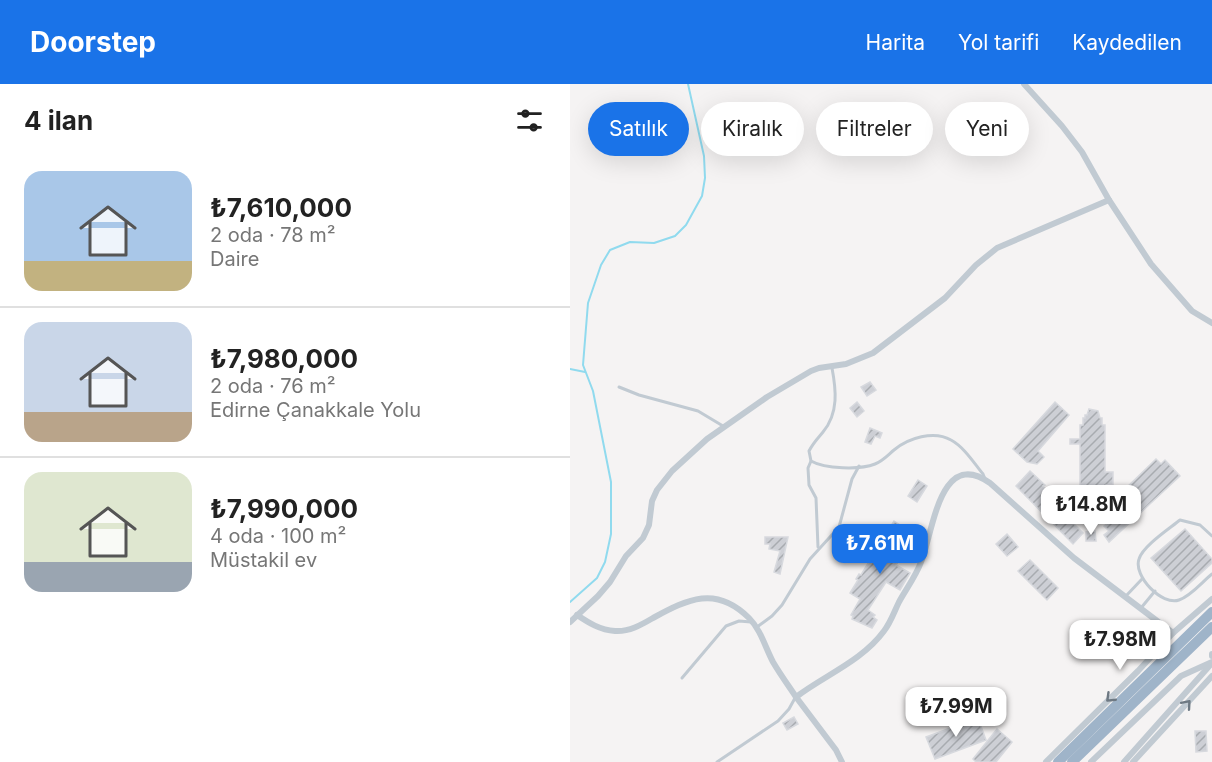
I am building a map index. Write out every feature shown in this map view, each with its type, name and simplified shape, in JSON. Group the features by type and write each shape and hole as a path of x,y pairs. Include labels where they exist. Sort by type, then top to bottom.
{"highway":[{"path":"1058,762 1212,612"},
{"path":"1072,762 1212,627"}],"street":[{"path":"1024,84 1077,145 1109,200 1151,264 1192,311 1212,324"},
{"path":"570,622 598,596 610,582 626,556 643,538 649,525 654,496 663,483 677,466 707,439 801,376 819,368 859,360 887,344 951,294 976,265 997,248 1109,200"},
{"path":"796,696 856,658 884,632 921,564 935,512 944,492 961,476 975,475 985,480 1074,558 1173,633"},
{"path":"577,615 595,627 608,631 627,631 694,599 712,598 735,606 755,625 774,663 836,750 842,762"},
{"path":"1046,762 1173,633 1212,599"},
{"path":"1124,762 1212,663"},
{"path":"1091,762 1181,676 1212,663"},
{"path":"1135,761 1212,676"}],"lane":[{"path":"818,548 816,498 809,485 808,468 811,461 809,451 824,431 834,407 836,389 832,366"},
{"path":"619,387 639,395 701,412 724,428"},
{"path":"811,461 822,466 859,466 878,463 899,446 911,440 925,436 938,436 948,438 957,444 984,474 985,480"},
{"path":"682,678 726,626 739,621 755,625 782,605 804,566 839,527 852,478 859,466"},
{"path":"1212,536 1200,525 1180,520 1151,543 1139,559 1142,579 1166,601 1181,600 1212,574"},
{"path":"1125,597 1142,579"},
{"path":"1140,609 1155,591"},
{"path":"717,762 778,721 789,709 796,696"},
{"path":"1135,750 1135,761"}],"building":[{"path":"870,382 876,390 867,396 861,387"},
{"path":"857,402 864,411 857,417 850,408"},
{"path":"1055,402 1069,415 1038,451 1044,457 1037,464 1027,462 1013,449"},
{"path":"1089,409 1098,411 1102,418 1102,425 1105,425 1105,472 1113,472 1113,485 1106,485 1106,493 1080,492 1080,444 1070,444 1070,439 1080,439 1080,425 1083,425 1083,418"},
{"path":"870,428 882,433 880,438 875,436 871,444 865,442"},
{"path":"1156,459 1161,464 1165,460 1180,476 1109,542 1104,535 1109,531 1104,526 1109,522 1105,518 1127,499 1121,493"},
{"path":"1030,471 1078,520 1074,524 1083,533 1073,544 1016,486"},
{"path":"918,480 927,486 917,502 908,496"},
{"path":"894,521 903,527 896,538 908,546 896,565 910,573 900,590 886,582 868,610 875,615 873,617 877,620 872,628 852,619 851,615 860,599 850,593 859,574 861,575 879,545 877,544 881,538 883,539"},
{"path":"1185,529 1212,559 1212,563 1181,591 1151,558"},
{"path":"1095,531 1096,541 1086,541 1086,532"},
{"path":"1007,534 1018,547 1007,556 996,544"},
{"path":"765,537 788,537 780,574 774,572 780,551 769,549 770,544 765,544"},
{"path":"1030,560 1058,588 1047,600 1018,571"},
{"path":"794,717 798,724 787,730 783,723"},
{"path":"978,718 986,740 935,759 926,737"},
{"path":"997,729 1012,742 996,762 976,762 973,759"},
{"path":"1195,731 1206,731 1207,751 1196,752"}],"waterway":[{"path":"570,602 597,578 605,562 611,534 611,482 593,391 583,365 588,303 601,265 610,250 630,242 654,243 675,236 686,225 702,196 705,178 704,156 688,84"},
{"path":"570,369 585,372"}]}
